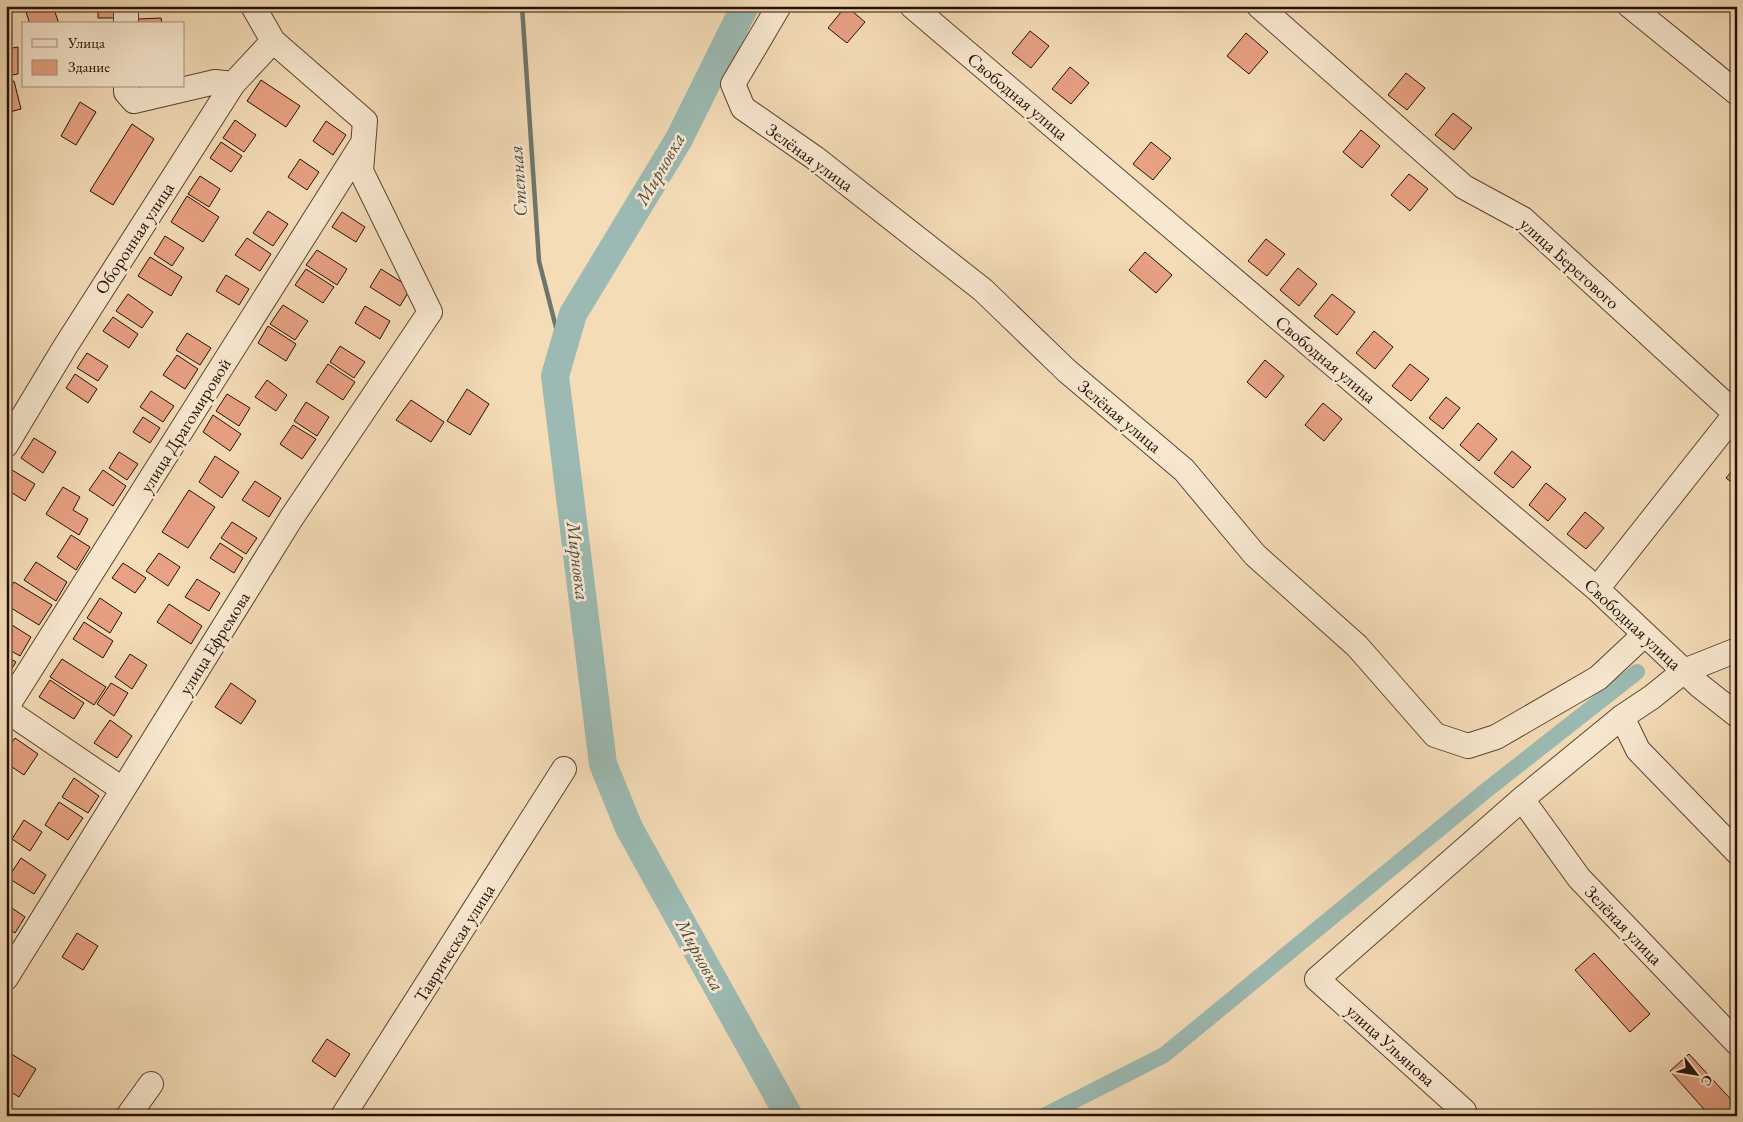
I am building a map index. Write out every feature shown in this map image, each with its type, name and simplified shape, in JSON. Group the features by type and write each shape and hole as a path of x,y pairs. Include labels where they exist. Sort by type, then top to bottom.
{"street":[{"path":"126,6 126,22"},
{"path":"252,6 274,41 365,121 363,142"},
{"name":"Зелёная улица","path":"780,6 733,84 743,108 815,158 984,290 1067,371 1184,470 1255,555 1357,646 1435,735 1468,746 1496,737 1598,678 1645,634"},
{"name":"Свободная улица","path":"912,6 1597,589 1684,671 1737,715"},
{"name":"улица Берегового","path":"1259,6 1464,187 1523,219 1736,414"},
{"path":"1630,6 1737,93"},
{"name":"Оборонная улица","path":"6,444 65,347 233,84 274,41"},
{"path":"126,88 126,92 134,102 215,82 233,84"},
{"name":"улица Ефремова","path":"6,978 292,517 430,312 361,171 363,142"},
{"name":"улица Драгомировой","path":"6,709 363,142"},
{"path":"1597,589 1736,414"},
{"path":"1522,799 1622,717 1652,697 1684,671 1737,650"},
{"path":"6,709 122,789"},
{"path":"1622,717 1638,750 1737,852"},
{"name":"Таврическая улица","path":"343,1116 564,769"},
{"name":"Зелёная улица","path":"1522,799 1578,878 1737,1043"},
{"name":"улица Ульянова","path":"1464,1112 1317,979 1522,799"},
{"path":"128,1116 151,1084"}],"building":[{"path":"24,6 53,6 58,22 29,22"},
{"path":"98,6 117,6 118,18 98,18"},
{"path":"846,6 865,22 847,43 828,28"},
{"path":"161,18 162,22 138,22 138,19"},
{"path":"1030,31 1049,46 1031,68 1012,53"},
{"path":"1246,33 1268,52 1249,74 1227,56"},
{"path":"18,47 18,74 6,76 6,49"},
{"path":"1070,67 1089,83 1071,104 1052,89"},
{"path":"1406,73 1425,88 1407,110 1388,95"},
{"path":"261,80 300,106 286,127 247,101"},
{"path":"14,81 21,109 6,113 6,83"},
{"path":"80,102 96,112 76,145 61,136"},
{"path":"1453,113 1472,128 1454,150 1435,135"},
{"path":"235,120 256,135 244,152 223,138"},
{"path":"326,121 346,135 333,155 313,141"},
{"path":"132,124 154,139 113,205 90,191"},
{"path":"1361,130 1380,146 1362,168 1343,152"},
{"path":"221,142 242,156 231,172 210,158"},
{"path":"1151,142 1171,158 1153,180 1133,164"},
{"path":"300,159 319,172 307,190 288,177"},
{"path":"1409,174 1428,189 1410,211 1391,195"},
{"path":"200,176 220,189 209,207 188,194"},
{"path":"187,196 219,217 203,242 171,222"},
{"path":"268,211 288,224 273,246 253,233"},
{"path":"342,212 365,227 356,242 332,227"},
{"path":"165,236 184,248 172,266 154,254"},
{"path":"247,238 271,254 260,271 235,255"},
{"path":"1266,239 1285,254 1267,276 1248,261"},
{"path":"317,250 347,269 337,285 306,265"},
{"path":"1145,252 1172,275 1156,293 1129,270"},
{"path":"150,257 182,277 171,296 138,276"},
{"path":"1298,268 1317,284 1299,306 1280,290"},
{"path":"306,269 334,287 323,303 295,285"},
{"path":"381,269 411,288 400,306 370,287"},
{"path":"226,275 249,289 239,305 216,291"},
{"path":"128,294 153,312 142,328 116,311"},
{"path":"1332,294 1355,312 1337,335 1314,316"},
{"path":"283,305 308,321 295,340 270,324"},
{"path":"365,306 390,321 380,339 355,323"},
{"path":"113,317 138,334 129,348 103,331"},
{"path":"268,326 296,344 286,361 258,343"},
{"path":"1374,331 1393,347 1375,369 1356,353"},
{"path":"187,333 211,348 200,365 176,350"},
{"path":"340,346 365,362 354,378 330,362"},
{"path":"87,353 108,366 98,381 77,368"},
{"path":"177,355 198,369 185,389 163,375"},
{"path":"1265,360 1284,376 1266,398 1247,382"},
{"path":"328,364 355,382 343,400 316,382"},
{"path":"1410,364 1429,379 1411,401 1392,386"},
{"path":"75,374 97,389 88,403 66,388"},
{"path":"267,380 287,395 276,411 255,397"},
{"path":"467,389 489,404 470,435 447,421"},
{"path":"151,391 174,406 163,422 140,407"},
{"path":"227,394 250,408 239,426 216,411"},
{"path":"1446,397 1460,408 1443,429 1429,418"},
{"path":"411,400 444,422 431,442 396,420"},
{"path":"306,402 329,417 317,436 294,421"},
{"path":"1323,403 1342,419 1324,441 1305,425"},
{"path":"213,415 241,434 230,451 203,432"},
{"path":"143,417 160,428 150,443 133,432"},
{"path":"1478,423 1497,439 1479,461 1460,445"},
{"path":"293,425 316,439 302,459 280,444"},
{"path":"34,438 56,452 43,473 21,458"},
{"path":"1512,451 1531,467 1513,488 1494,473"},
{"path":"119,452 138,464 127,480 109,468"},
{"path":"215,456 239,472 222,498 199,482"},
{"path":"1737,465 1737,486 1726,478"},
{"path":"12,470 35,484 25,501 6,489 6,479"},
{"path":"103,470 126,486 113,506 89,490"},
{"path":"255,481 281,498 269,517 242,500"},
{"path":"1546,483 1566,499 1548,521 1529,505"},
{"path":"63,487 80,497 73,510 88,519 79,535 46,514"},
{"path":"189,490 215,507 188,548 162,532"},
{"path":"1585,512 1604,528 1586,549 1567,534"},
{"path":"232,522 257,538 246,554 221,538"},
{"path":"71,535 90,547 76,570 57,557"},
{"path":"220,543 243,558 234,573 210,558"},
{"path":"159,553 180,567 168,586 146,571"},
{"path":"36,562 67,582 56,601 24,580"},
{"path":"123,563 146,578 135,593 112,578"},
{"path":"197,579 220,593 209,611 185,597"},
{"path":"14,582 52,605 39,625 6,605 6,595"},
{"path":"100,598 122,613 110,633 87,618"},
{"path":"169,604 202,626 191,644 157,622"},
{"path":"84,622 113,641 103,658 73,639"},
{"path":"12,625 31,637 20,656 6,648 6,634"},
{"path":"130,654 147,665 132,689 115,677"},
{"path":"6,656 16,662 6,678"},
{"path":"62,659 106,687 94,705 50,677"},
{"path":"50,680 84,703 74,719 39,697"},
{"path":"111,683 128,693 114,716 97,704"},
{"path":"231,683 256,701 241,724 215,707"},
{"path":"110,720 132,736 117,758 94,743"},
{"path":"15,738 38,754 24,775 6,763 6,750"},
{"path":"74,778 99,796 88,813 62,797"},
{"path":"59,802 83,818 68,840 45,825"},
{"path":"24,820 42,832 30,851 12,839"},
{"path":"21,858 46,875 34,894 8,878"},
{"path":"6,904 25,917 15,933 6,927"},
{"path":"77,933 98,946 83,970 62,957"},
{"path":"1594,953 1650,1014 1630,1032 1575,970"},
{"path":"327,1039 350,1054 335,1077 312,1061"},
{"path":"8,1052 36,1069 19,1097 6,1089"},
{"path":"1689,1054 1737,1106 1737,1116 1710,1116 1670,1071"}],"waterway":[{"name":"Степная","path":"522,6 539,261 562,351"},
{"name":"Мирновка","path":"745,6 679,139 573,314 555,376 603,764 629,828 789,1116"},
{"path":"1044,1116 1164,1055 1488,789 1637,672"}]}
